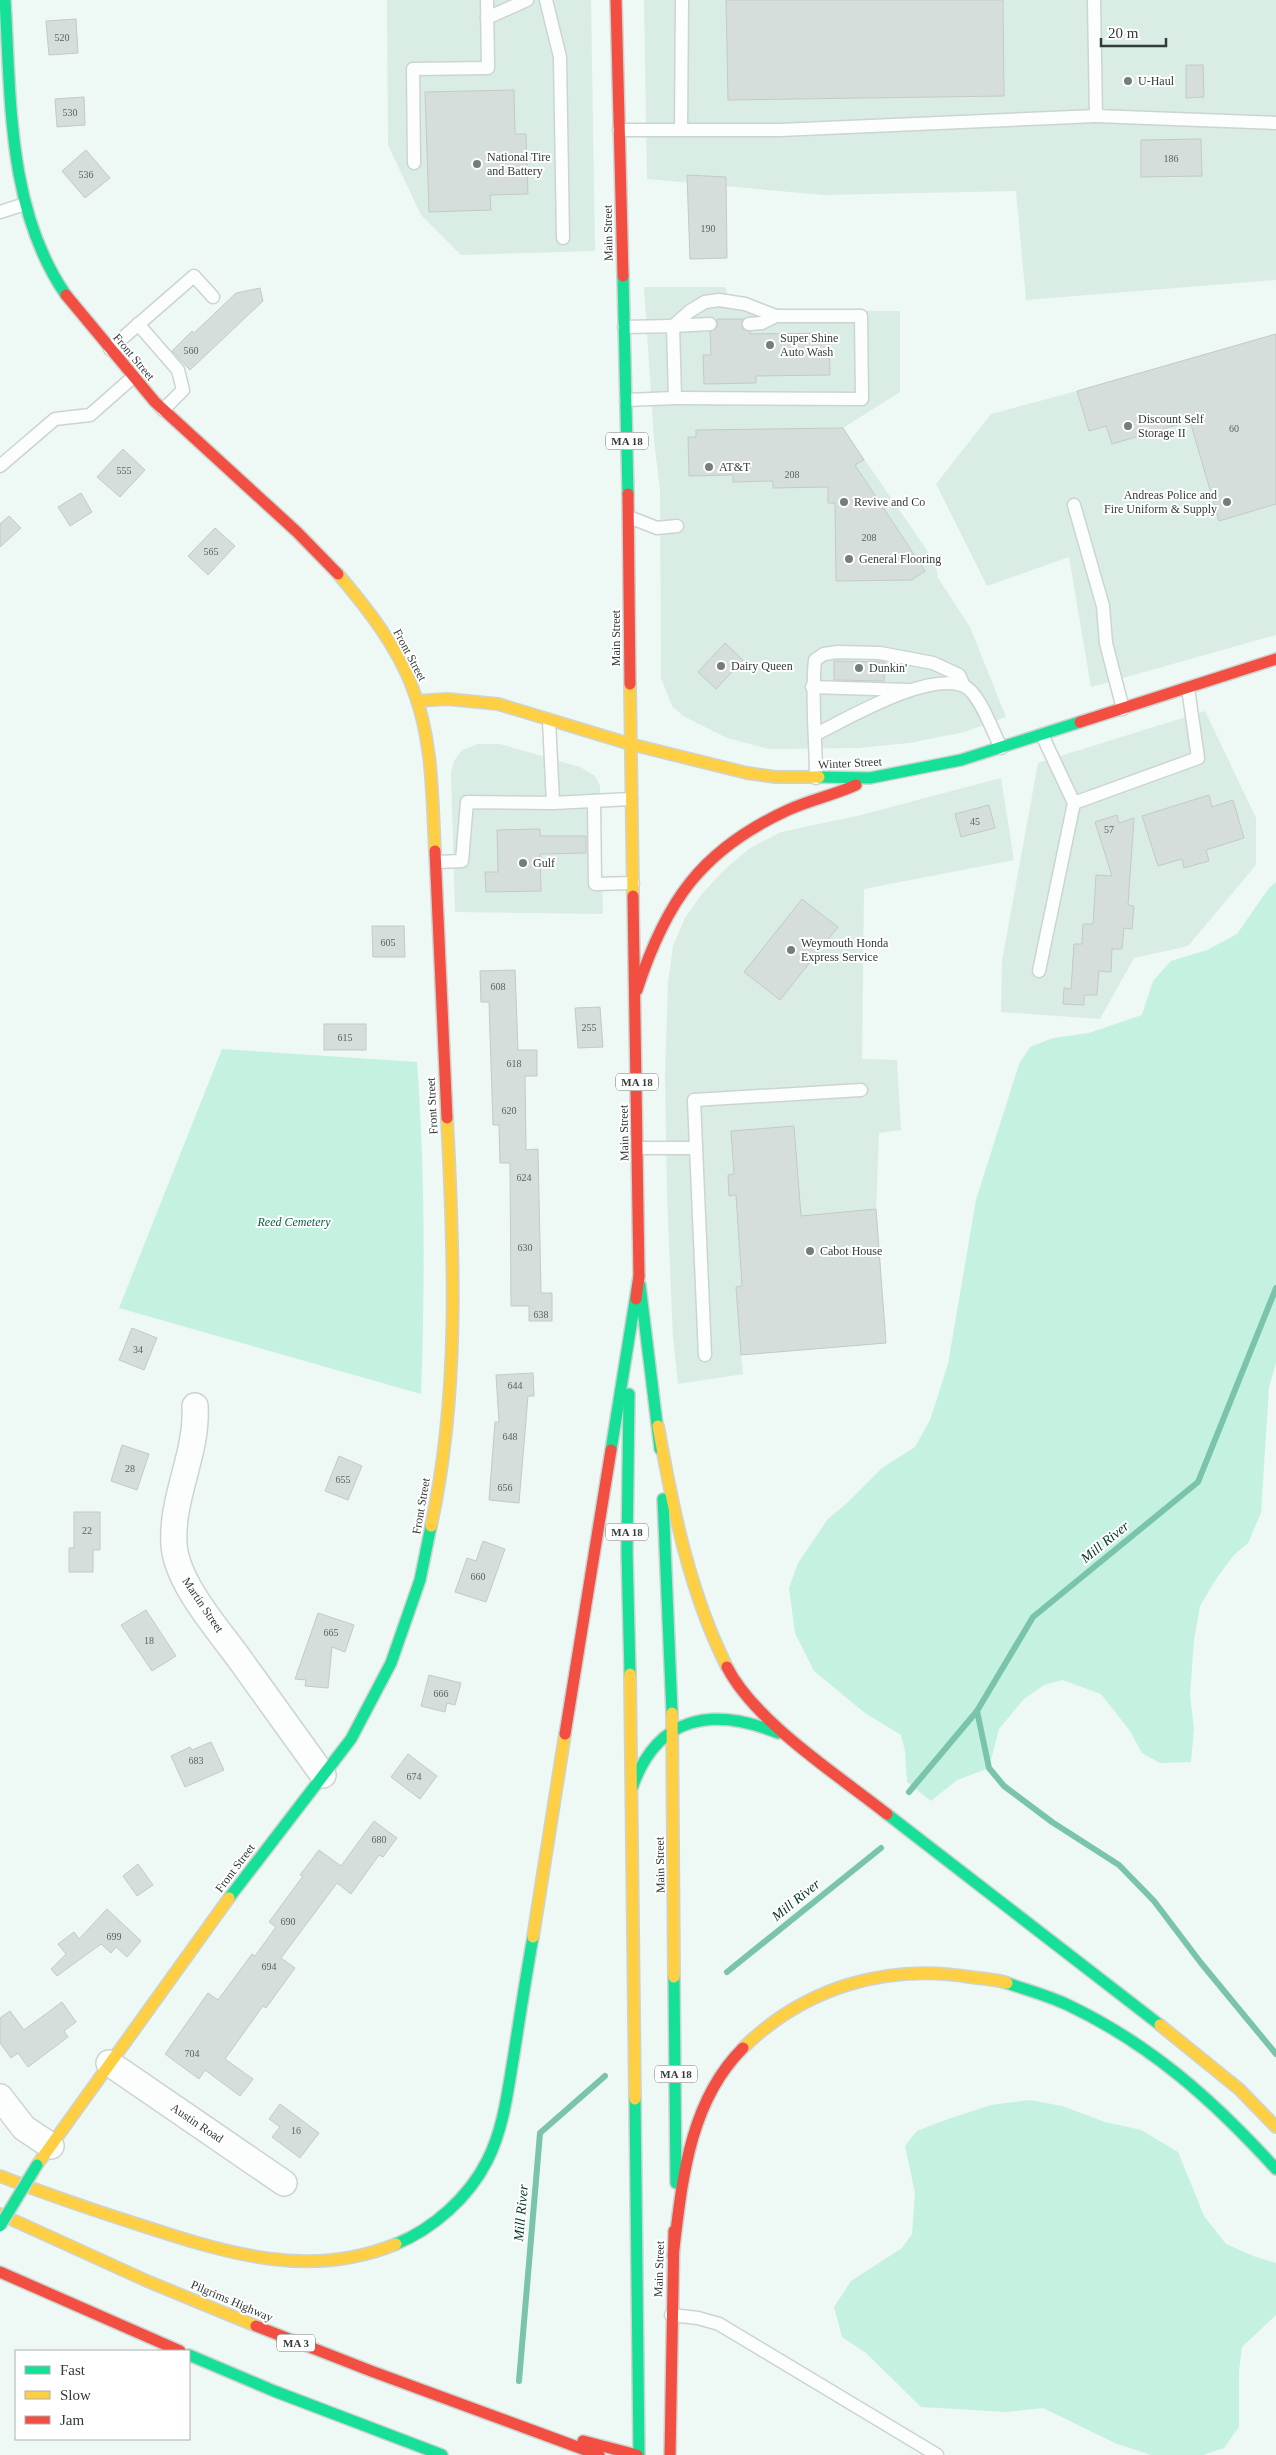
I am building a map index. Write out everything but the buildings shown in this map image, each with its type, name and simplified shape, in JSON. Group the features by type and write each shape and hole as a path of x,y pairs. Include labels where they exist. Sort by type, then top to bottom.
{"main road":[{"name":"Front Street","path":"0,2226 44,2156 109,2063 204,1932 351,1739 370,1709 386,1677 414,1597 432,1528 440,1483 453,1290 436,862 429,754 417,701 407,675 393,650 355,594 299,534 164,410 132,378 61,288 35,239 25,204 7,117 5,0"},
{"name":"Main Street","path":"616,0 629,517 630,744 638,1148 639,1276 630,1377 627,1463 638,2455"},
{"name":"Winter Street","path":"417,701 447,699 478,701 502,706 630,744 747,773 776,777 870,778 961,760 1276,659"},
{"path":"635,997 649,950 667,912 686,886 712,857 741,834 789,809 840,792 870,778"},
{"name":"Main Street","path":"639,1276 658,1426 666,1542 672,1730 676,2097 670,2455"},
{"path":"0,2176 197,2245 259,2260 297,2263 354,2259 390,2249 436,2221 472,2184 491,2154 509,2084 639,1276"},
{"path":"658,1426 685,1551 699,1601 719,1651 748,1698 805,1750 1202,2058 1239,2090 1276,2127"},
{"path":"632,1788 644,1754 661,1737 672,1730 700,1722 732,1720 746,1722 775,1731 805,1750"},
{"path":"673,2256 693,2141 707,2098 724,2071 746,2044 788,2012 835,1988 888,1974 926,1970 972,1975 1046,1998 1092,2018 1152,2054 1198,2089 1235,2122 1276,2168"},
{"name":"Pilgrims Highway","path":"0,2214 218,2311 437,2397 599,2455"},
{"path":"0,2272 178,2350"},
{"path":"190,2355 274,2391 442,2455"},
{"path":"437,2397 638,2455"}],"street":[{"name":"Martin Street","path":"195,1406 194,1434 174,1528 176,1559 182,1574 201,1604 323,1775"},
{"name":"Austin Road","path":"109,2063 284,2183"},
{"path":"0,2097 44,2156"}],"lane":[{"path":"414,163 413,69 488,68 487,0"},
{"path":"487,18 527,0"},
{"path":"546,0 560,57 563,238"},
{"path":"681,130 682,0"},
{"path":"1094,0 1096,116"},
{"path":"619,130 780,130 1096,116 1276,123"},
{"path":"0,212 25,204"},
{"path":"110,349 194,276 213,297"},
{"path":"626,400 676,398 862,399 861,316 776,316 745,304 719,300 705,302 673,326"},
{"path":"749,324 762,323 776,316"},
{"path":"138,324 178,370 184,390 164,410"},
{"path":"624,327 710,324"},
{"path":"673,326 676,398"},
{"path":"0,466 55,419 90,415 132,378"},
{"path":"1074,505 1103,606 1106,643 1123,709"},
{"path":"629,517 657,528 677,526"},
{"path":"816,778 816,734 812,687 815,660 824,654 838,652 880,653 933,663 959,675 964,686 976,697 1001,748"},
{"path":"816,734 909,690 946,682 964,686"},
{"path":"812,687 909,690"},
{"path":"1074,802 1198,758 1188,688"},
{"path":"549,720 553,802"},
{"path":"1039,971 1074,802 1042,735"},
{"path":"436,862 462,861 467,802 553,802 631,799"},
{"path":"594,801 594,884 633,883"},
{"path":"704,1355 694,1100 860,1090"},
{"path":"638,1148 696,1148"},
{"path":"671,2315 698,2318 719,2324 937,2455"}],"shaded area":[{"path":"387,0 591,0 595,251 461,255 421,215 388,145"},
{"path":"644,0 1276,0 1276,280 1026,300 1016,191 824,195 647,179"},
{"path":"644,287 725,287 734,310 900,311 900,392 843,428 935,562 938,578 970,627 1006,717 964,732 909,743 858,748 769,749 727,738 683,716 672,706 661,678 660,489 654,440"},
{"path":"1276,334 1276,635 1091,687 1069,557 987,586 936,484 991,414"},
{"path":"1205,711 1256,818 1256,865 1188,946 1134,958 1100,1019 1001,1012 1002,961 1038,763"},
{"path":"478,744 500,744 580,767 595,776 600,786 603,914 455,912 451,773 454,761 462,750"},
{"path":"1001,778 1014,860 864,889 862,1059 897,1060 901,1130 879,1133 876,1209 886,1343 741,1355 743,1374 678,1384 673,1337 667,1197 665,1075 668,983 673,946 685,918 701,895 724,870 750,848 781,832 857,816"}],"green space":[{"path":"1276,882 1276,1363 1269,1387 1261,1513 1248,1543 1234,1555 1216,1579 1200,1606 1194,1640 1190,1695 1194,1728 1191,1762 1160,1763 1142,1753 1130,1731 1101,1694 1062,1680 1044,1685 1024,1699 999,1729 989,1768 957,1780 931,1801 907,1782 905,1751 901,1735 865,1713 814,1671 795,1633 789,1588 798,1563 828,1519 882,1468 915,1447 930,1420 948,1364 976,1200 1019,1064 1030,1047 1053,1038 1089,1033 1142,1015 1153,981 1171,961 1207,950 1237,934 1269,888"},
{"name":"Reed Cemetery","path":"222,1049 417,1062 424,1228 421,1394 119,1308"},
{"path":"1030,2100 1062,2106 1105,2122 1141,2130 1178,2152 1204,2216 1226,2244 1276,2263 1276,2315 1242,2347 1239,2371 1239,2427 1224,2448 1203,2455 1151,2455 1117,2444 1043,2408 1007,2412 921,2407 866,2353 842,2337 834,2307 851,2281 902,2248 912,2234 915,2193 905,2146 917,2131 948,2119 991,2105"}],"waterway":[{"name":"Mill River","path":"909,1792 977,1711 1033,1617 1198,1482 1276,1288"},
{"path":"977,1711 989,1768 1004,1786 1052,1822 1119,1865 1154,1901 1201,1963 1276,2054"},
{"name":"Mill River","path":"727,1972 881,1848"},
{"name":"Mill River","path":"519,2381 540,2133 605,2076"}],"traffic: fast":[{"path":"5,0 11,114 22,190 32,227 47,262 66,295"},
{"path":"623,276 628,494"},
{"path":"819,777 870,778 961,760 1080,722"},
{"path":"611,1450 639,1276"},
{"path":"640,1285 660,1449"},
{"path":"629,1394 627,1552 630,1674"},
{"path":"663,1499 672,1713"},
{"path":"229,1898 351,1739 391,1663 420,1580 431,1526"},
{"path":"632,1788 643,1764 656,1745 672,1732 690,1723 709,1720 731,1720 778,1733"},
{"path":"887,1814 1160,2025"},
{"path":"396,2244 423,2230 449,2210 470,2187 493,2148 498,2135 507,2095 533,1937"},
{"path":"674,1977 676,2183"},
{"path":"1007,1983 1068,2005 1127,2038 1180,2076 1229,2120 1276,2169"},
{"path":"635,2099 639,2455"},
{"path":"0,2226 37,2165"},
{"path":"190,2355 274,2391 442,2455"}],"traffic: slow":[{"path":"338,574 360,600 390,643 406,673 420,708 428,748 435,851"},
{"path":"630,684 633,896"},
{"path":"417,701 447,699 498,704 630,744 747,773 776,777 819,777"},
{"path":"431,1526 447,1425 451,1374 453,1271 447,1118"},
{"path":"658,1426 676,1519 692,1579 702,1609 727,1667"},
{"path":"630,1674 635,2099"},
{"path":"672,1713 674,1977"},
{"path":"533,1937 565,1734"},
{"path":"37,2165 229,1898"},
{"path":"743,2048 767,2027 819,1995 877,1977 939,1974 1007,1983"},
{"path":"1160,2025 1239,2089 1276,2127"},
{"path":"0,2176 70,2202 204,2245 236,2253 299,2261 331,2260 364,2255 396,2244"},
{"path":"0,2214 147,2281 256,2326"}],"traffic: jam":[{"path":"616,0 623,276"},
{"path":"66,295 155,402 297,532 338,574"},
{"path":"628,494 630,684"},
{"path":"1080,722 1276,659"},
{"path":"637,990 648,958 675,904 710,861 732,842 788,810 856,785"},
{"path":"435,851 447,1118"},
{"path":"633,896 639,1276 636,1299"},
{"path":"565,1734 611,1450"},
{"path":"727,1667 740,1688 777,1727 822,1765 887,1814"},
{"path":"673,2256 685,2173 699,2119 710,2093 725,2070 743,2048"},
{"path":"670,2455 674,2231"},
{"path":"0,2272 178,2350"},
{"path":"256,2326 371,2371 599,2455"},
{"path":"583,2441 637,2455"}],"place":[{"name":"U-Haul","path":"1128,81"},
{"name":"National Tire and Battery","path":"477,164"},
{"name":"Super Shine Auto Wash","path":"770,345"},
{"name":"Discount Self Storage II","path":"1128,426"},
{"name":"AT&T","path":"709,467"},
{"name":"Revive and Co","path":"844,502"},
{"name":"Andreas Police and Fire Uniform & Supply","path":"1227,502"},
{"name":"General Flooring","path":"849,559"},
{"name":"Dairy Queen","path":"721,666"},
{"name":"Dunkin'","path":"859,668"},
{"name":"Gulf","path":"523,863"},
{"name":"Weymouth Honda Express Service","path":"791,950"},
{"name":"Cabot House","path":"810,1251"}]}
